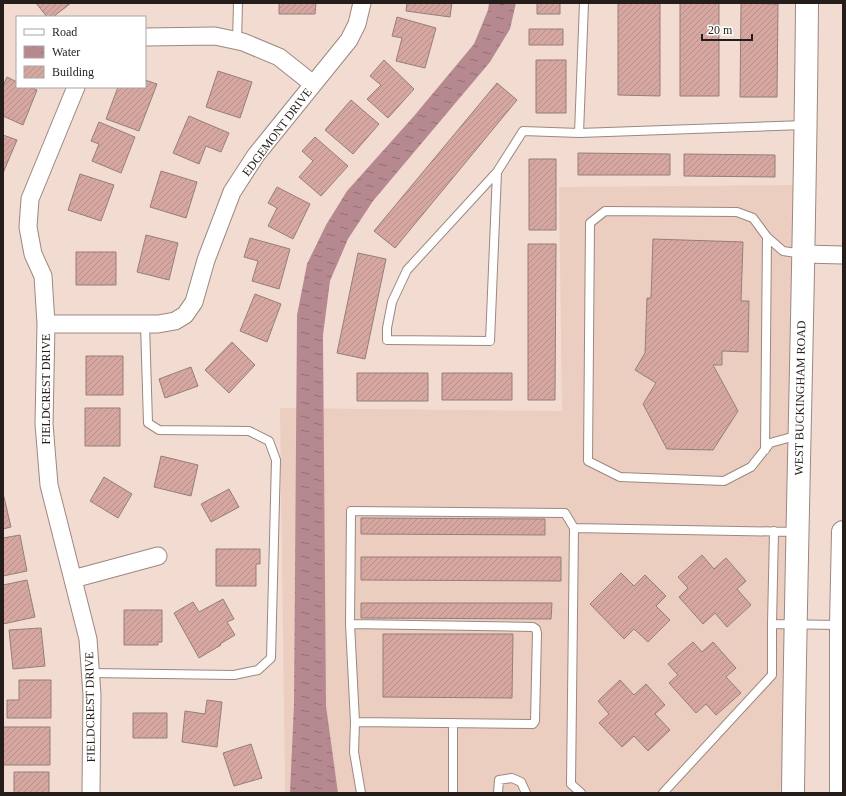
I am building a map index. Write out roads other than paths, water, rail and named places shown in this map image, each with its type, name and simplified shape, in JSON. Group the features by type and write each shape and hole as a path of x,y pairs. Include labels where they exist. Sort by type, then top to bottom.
{"main road":[{"name":"WEST BUCKINGHAM ROAD","path":"793,793 795,625 804,254 807,3"},
{"path":"841,793 843,532"}],"street":[{"name":"EDGEMONT DRIVE","path":"46,324 158,324 175,321 185,315 194,302 206,260 232,192 256,154 349,40 357,24 362,3"},
{"path":"146,37 215,36 243,42 279,57 313,84"},
{"name":"FIELDCREST DRIVE","path":"76,88 30,199 28,227 33,254 43,276 46,324 44,424 49,485 88,639 92,695 91,793"},
{"path":"804,254 843,255"},
{"path":"73,579 158,556"}],"lane":[{"path":"237,41 238,3"},
{"path":"579,133 584,3"},
{"path":"497,172 490,341 387,340 387,328 392,302 407,270 497,172 523,131 579,133 806,125"},
{"path":"800,435 770,443 751,467 724,481 620,477 588,461 590,223 605,211 737,212 753,218 767,237 783,251 804,254"},
{"path":"765,450 767,237"},
{"path":"91,673 234,675 258,670 271,658 276,460 269,441 249,431 159,430 148,423 145,324"},
{"path":"362,793 354,752 355,722 350,624 351,511 565,513 574,528 571,784 581,793"},
{"path":"574,528 797,532"},
{"path":"663,793 772,675 774,531"},
{"path":"350,624 534,627 536,629 535,721 533,724 355,722"},
{"path":"772,624 842,625"},
{"path":"453,723 453,793"},
{"path":"498,793 499,780 512,778 521,782 526,793"}],"water":[{"path":"489,3 516,3 510,29 490,62 373,201 348,239 330,281 323,335 326,706 338,793 290,793 294,704 297,315 307,264 326,225 347,191 414,116 474,44 488,10"}]}
